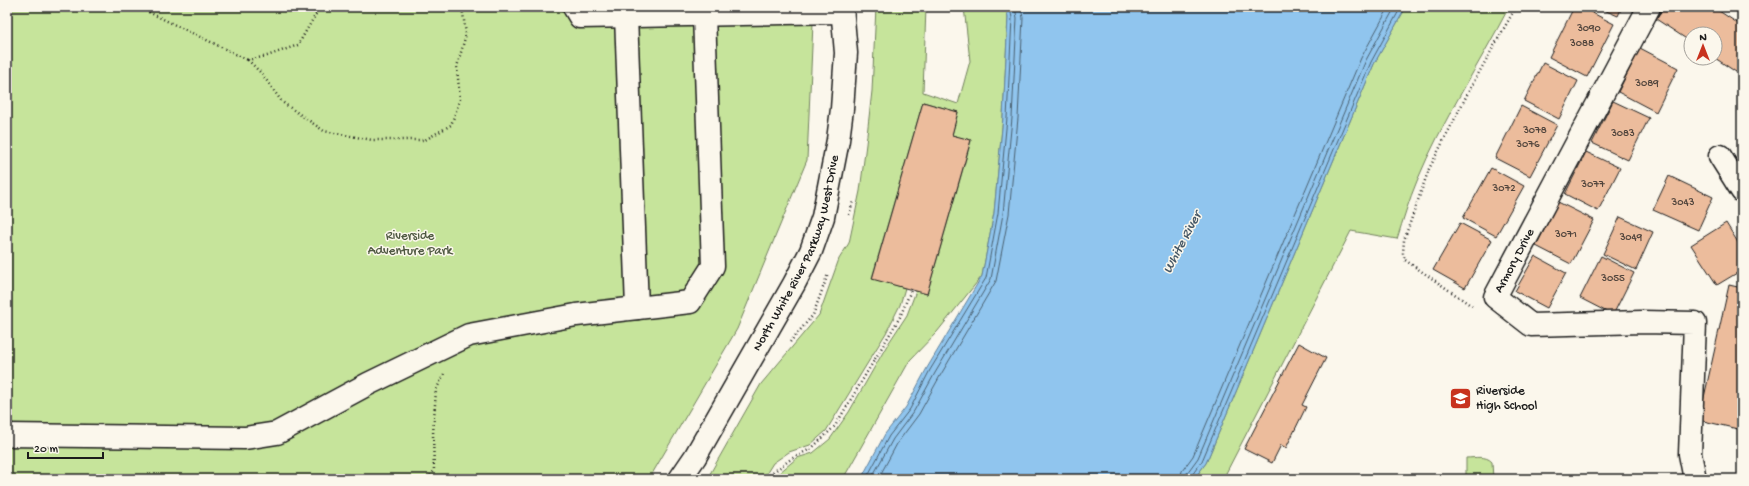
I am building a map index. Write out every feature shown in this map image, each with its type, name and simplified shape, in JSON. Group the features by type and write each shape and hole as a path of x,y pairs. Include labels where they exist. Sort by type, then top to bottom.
{"street":[{"path":"574,7 580,17 704,15 842,10"},
{"name":"Armory Drive","path":"1649,7 1496,297 1531,325 1695,322 1690,454 1695,479"},
{"name":"North White River Parkway West Drive","path":"680,479 695,457 794,284 820,228 827,204 842,109 846,53 842,10"},
{"path":"7,435 245,438 277,433 368,384 469,335 576,315 690,302 713,266 704,15"},
{"path":"626,16 637,308"},
{"path":"1720,156 1742,192"},
{"path":"420,359 450,362"}],"path":[{"path":"138,7 248,60 262,74 282,102 324,131 372,140 425,140 451,125 460,100 457,67 466,34 462,7"},
{"path":"248,60 267,56 298,45 320,7"},
{"path":"769,479 772,473 790,458 812,448 835,426 900,318 911,290"},
{"path":"428,479 434,471 433,434 436,390 450,362"}],"green space":[{"name":"Riverside Adventure Park","path":"7,7 812,7 813,23 807,160 737,329 649,479 7,479"},
{"path":"876,7 926,7 923,92 958,104 970,61 964,7 1006,7 1008,17 1003,117 994,213 982,276 937,332 910,360 843,479 775,479 779,473 797,458 813,453 830,439 849,412 886,347 907,315 916,291 927,294 971,141 952,135 958,112 923,102 872,278 905,288 900,305 886,333 826,431 810,445 789,452 773,463 763,479 707,479 761,384 819,315 839,259 849,243 860,191 866,144 872,91"},
{"path":"1406,7 1509,7 1449,115 1427,159 1411,195 1397,239 1351,231 1223,479 1194,479 1206,463 1374,64"},
{"path":"1480,457 1490,460 1492,462 1493,479 1466,479 1466,458"}],"water":[{"name":"White River","path":"1006,7 1406,7 1374,64 1206,463 1194,479 861,479 885,434 906,407 927,368 982,276 994,213 1003,117 1008,17"}],"building":[{"path":"1574,7 1581,7 1614,24 1587,77 1549,57"},
{"path":"1597,7 1622,7 1618,16"},
{"path":"1664,7 1713,7 1742,26 1742,76 1723,63 1723,26 1683,26 1683,37 1656,19"},
{"path":"1640,48 1678,68 1656,112 1618,92"},
{"path":"1543,63 1578,81 1559,119 1524,101"},
{"path":"1613,101 1649,118 1628,160 1592,143"},
{"path":"923,102 958,112 952,135 971,140 927,294 872,279"},
{"path":"1521,106 1557,125 1530,176 1495,158"},
{"path":"1586,152 1620,168 1598,211 1565,194"},
{"path":"1491,168 1524,186 1496,236 1463,218"},
{"path":"1669,176 1713,197 1698,230 1653,210"},
{"path":"1558,202 1594,220 1571,264 1536,246"},
{"path":"1620,217 1653,232 1636,270 1603,254"},
{"path":"1460,223 1492,240 1465,288 1433,270"},
{"path":"1726,223 1742,249 1742,270 1717,285 1691,245"},
{"path":"1535,256 1566,273 1547,308 1515,291"},
{"path":"1601,256 1634,273 1613,315 1580,298"},
{"path":"1729,285 1742,288 1742,430 1699,420"},
{"path":"1299,343 1326,358 1302,405 1306,407 1286,448 1281,445 1272,463 1244,449"}],"place":[{"name":"Riverside High School","path":"1460,398"}]}
